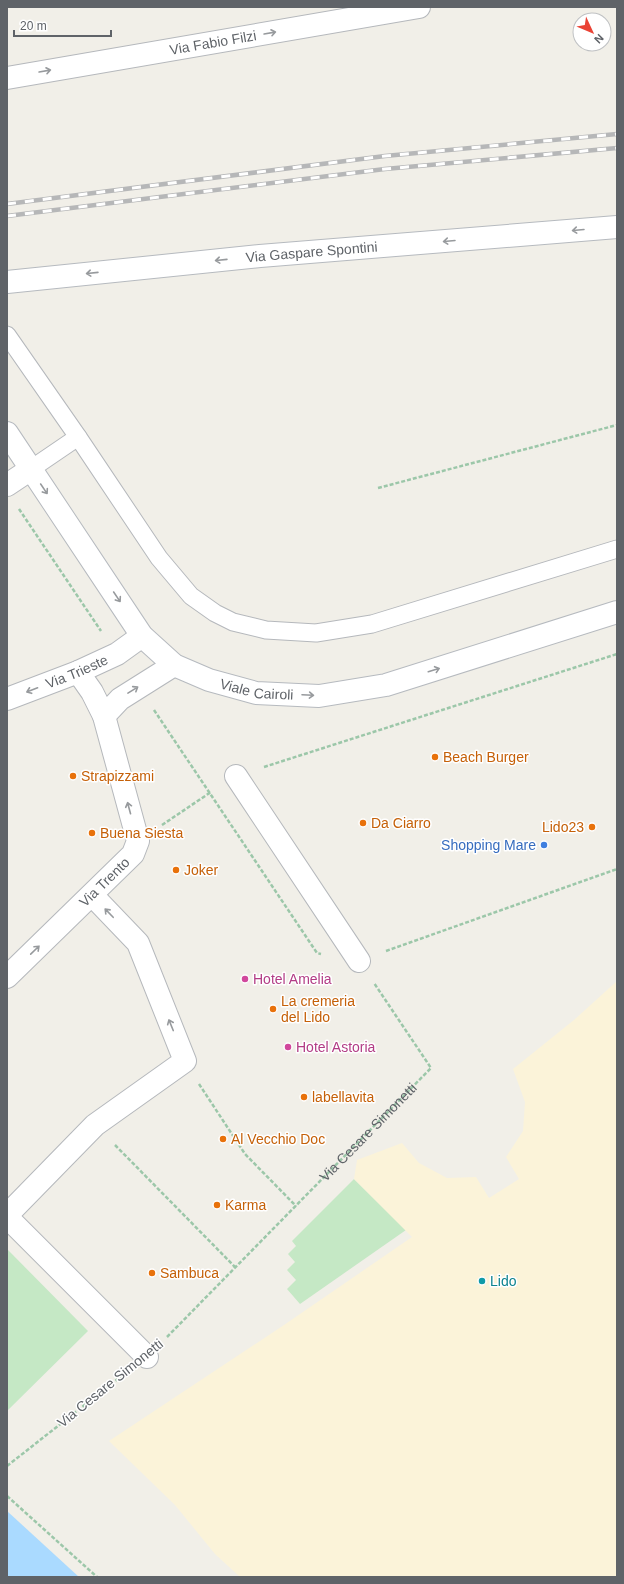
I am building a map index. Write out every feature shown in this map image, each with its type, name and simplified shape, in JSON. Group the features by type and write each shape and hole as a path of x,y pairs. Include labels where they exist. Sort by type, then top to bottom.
{"street":[{"name":"Via Fabio Filzi","path":"7,78 312,16 419,7"},
{"name":"Via Gaspare Spontini","path":"7,282 252,257 617,227"},
{"name":"Viale Cairoli","path":"7,434 142,636 174,665 209,680 256,693 319,696 386,685 617,612"},
{"path":"11,494 31,469"},
{"name":"Via Trieste","path":"7,699 78,672 116,654 142,636"},
{"path":"104,716 120,699 174,665"},
{"path":"78,672 92,692 104,716 138,841"},
{"path":"236,776 359,961"},
{"name":"Via Trento","path":"7,978 133,854 138,841"},
{"path":"92,895 138,943 185,1061 95,1125 7,1216 147,1357"}],"lane":[{"path":"7,335 78,437 159,558 191,596 215,613 233,622 266,630 316,633 372,624 617,549"},
{"path":"31,469 78,437"}],"path":[{"path":"378,488 617,425"},
{"path":"11,494 116,654"},
{"path":"138,841 236,776 617,654"},
{"path":"359,961 617,869"},
{"name":"Via Cesare Simonetti","path":"7,1466 147,1357 431,1068 359,961"},
{"path":"185,1061 245,1154 296,1206"},
{"path":"95,1125 235,1267"},
{"path":"7,1496 97,1577"}],"green space":[{"path":"354,1179 406,1230 300,1304 287,1289 296,1280 287,1270 295,1262 288,1254 296,1246 292,1241"},
{"path":"7,1249 88,1331 7,1411"}],"sand":[{"name":"Lido","path":"617,981 617,1577 240,1577 215,1554 175,1505 109,1441 284,1325 412,1237 354,1179 357,1160 402,1143 419,1163 447,1178 476,1177 489,1198 519,1179 506,1157 523,1131 525,1102 513,1069 574,1020"}],"water":[{"path":"7,1511 79,1577 7,1577"}],"railway":[{"path":"7,204 385,156 617,134"},
{"path":"7,216 385,169 617,148"}],"place":[{"name":"Beach Burger","path":"435,757"},
{"name":"Strapizzami","path":"73,776"},
{"name":"Da Ciarro","path":"363,823"},
{"name":"Lido23","path":"592,827"},
{"name":"Buena Siesta","path":"92,833"},
{"name":"Shopping Mare","path":"544,845"},
{"name":"Joker","path":"176,870"},
{"name":"Hotel Amelia","path":"245,979"},
{"name":"La cremeria del Lido","path":"273,1009"},
{"name":"Hotel Astoria","path":"288,1047"},
{"name":"labellavita","path":"304,1097"},
{"name":"Al Vecchio Doc","path":"223,1139"},
{"name":"Karma","path":"217,1205"},
{"name":"Sambuca","path":"152,1273"},
{"name":"Lido","path":"482,1281"}]}
